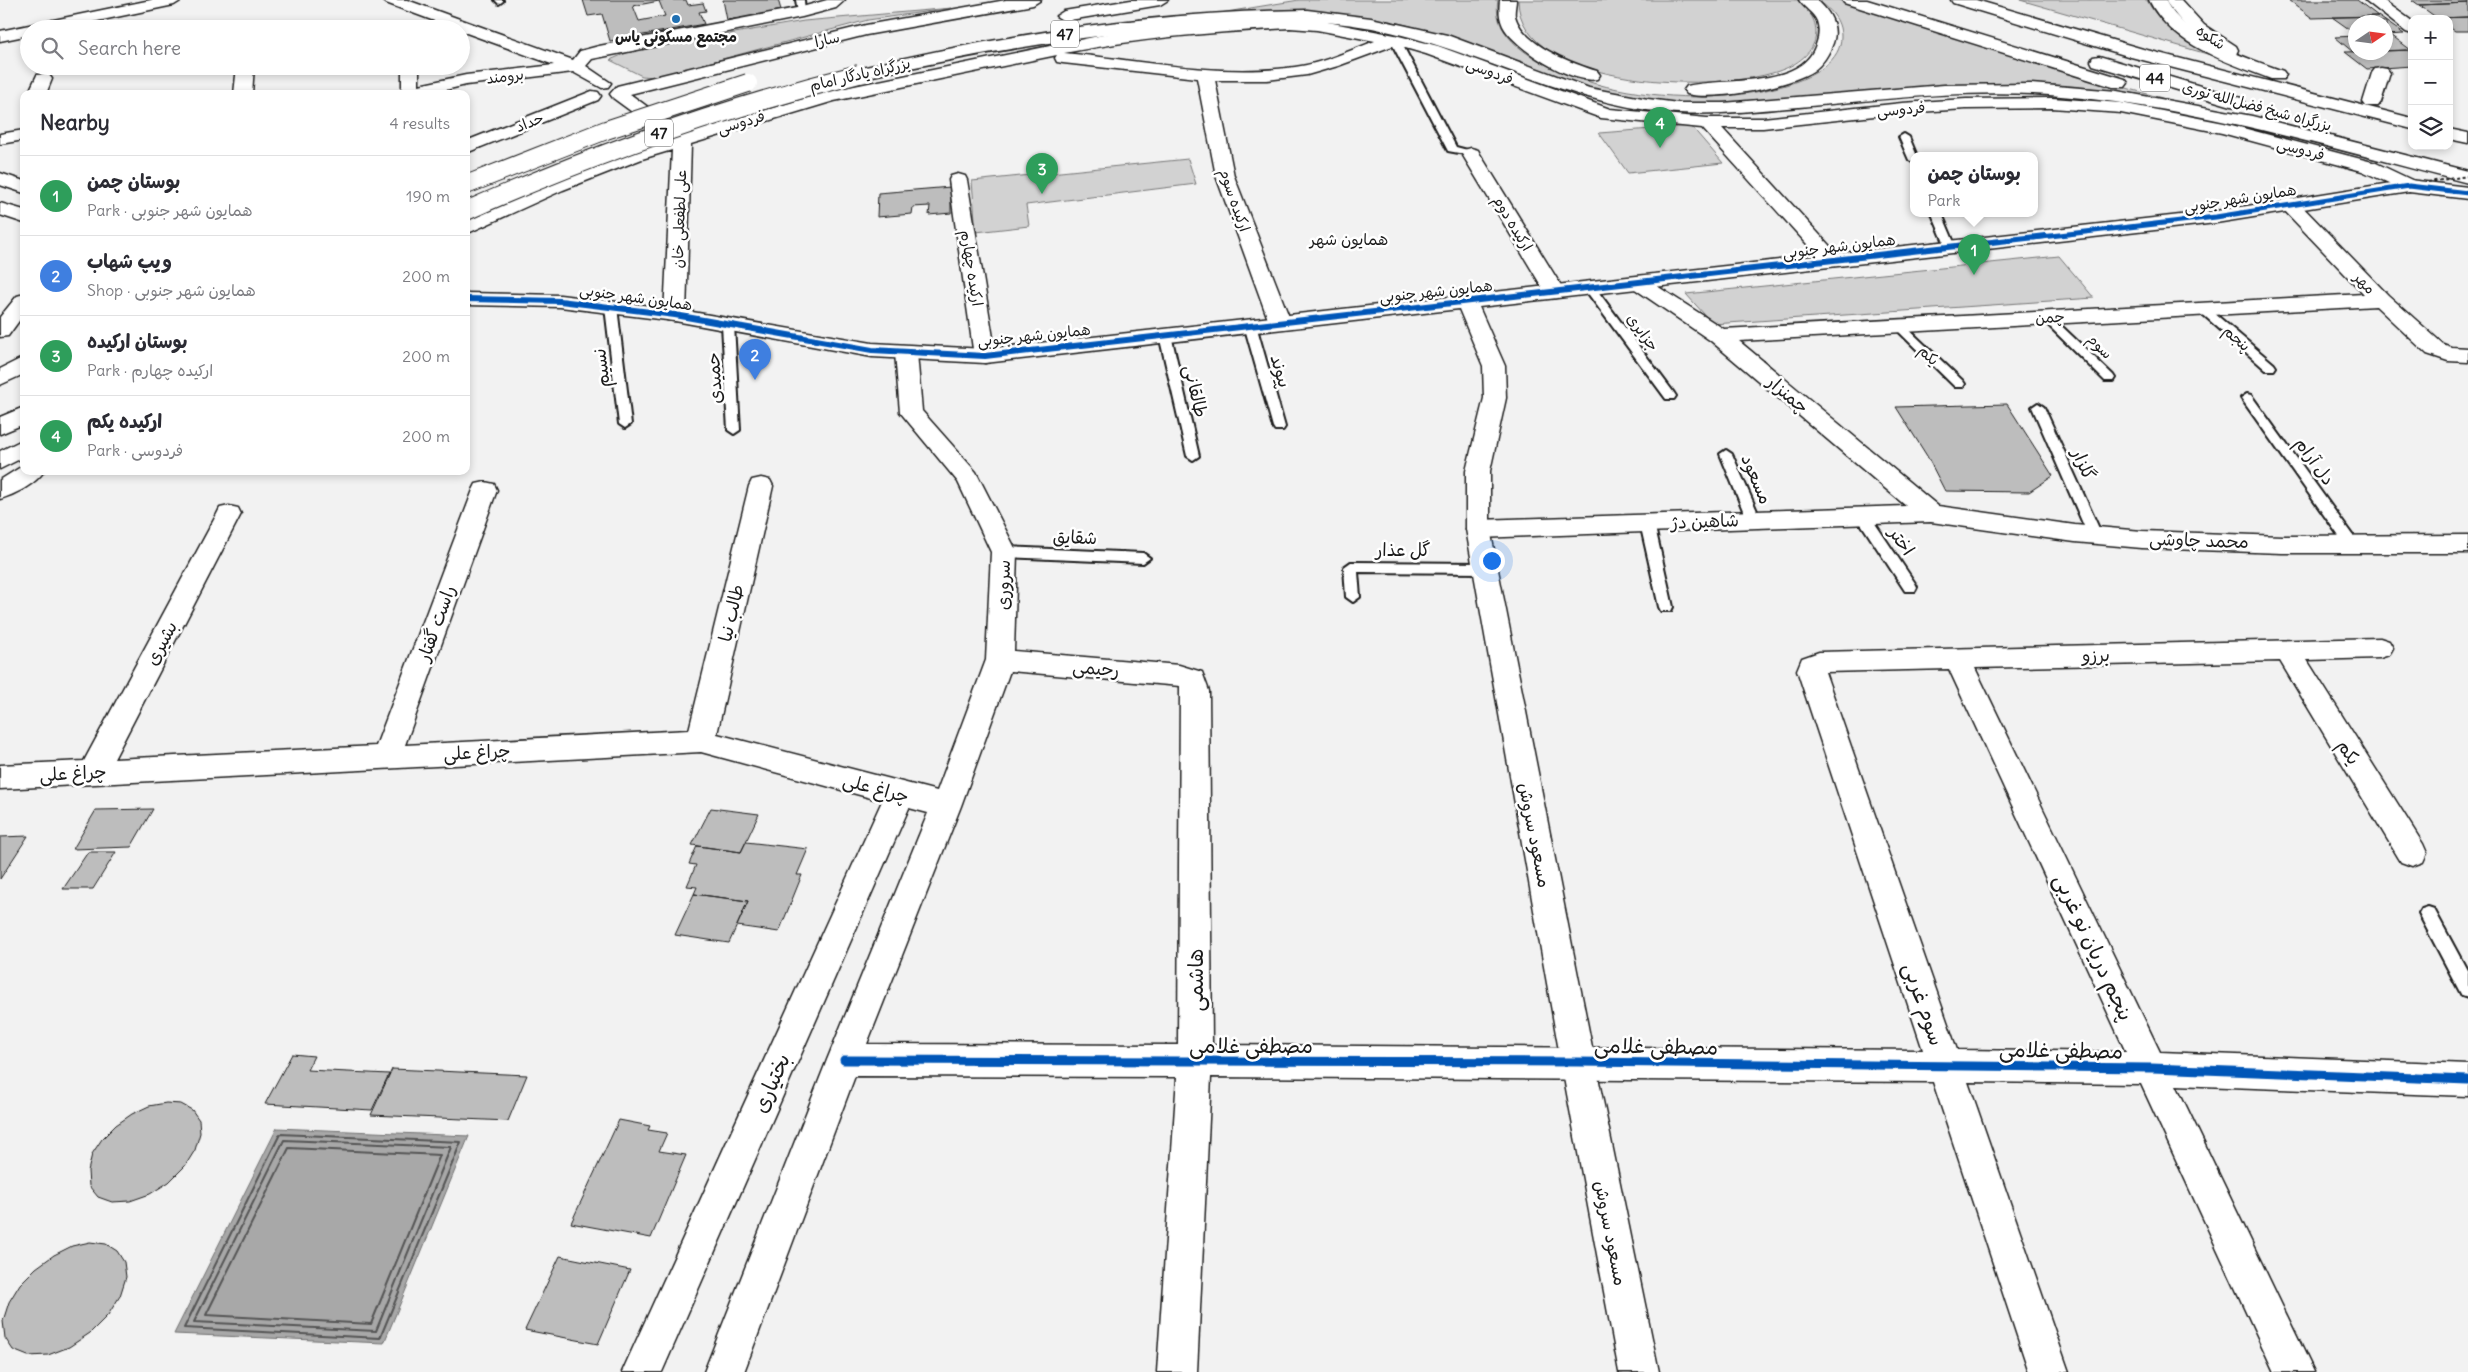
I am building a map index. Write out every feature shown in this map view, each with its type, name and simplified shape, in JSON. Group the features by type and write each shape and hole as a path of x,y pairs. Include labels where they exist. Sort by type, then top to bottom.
{"main road":[{"path":"77,20 174,0"},
{"name":"سارا","path":"597,90 603,99 621,92 866,30 1033,0"},
{"name":"47","path":"1118,0 1058,17 1160,0"},
{"name":"بزرگراه یادگار امام","path":"470,209 522,186 733,106 859,74 950,54 1272,0"},
{"path":"1508,0 1506,5 1509,19 1516,33 1530,46 1568,67 1609,80 1652,88"},
{"path":"1677,90 1724,90 1756,85 1777,80 1804,69 1821,56 1827,42 1828,28 1824,16 1807,0"},
{"path":"1850,0 1977,41 2269,126 2468,177"},
{"name":"بزرگراه شیخ فضل‌الله نوری","path":"1902,0 2237,102 2408,145"},
{"name":"بزرگراه شیخ فضل‌الله نوری","path":"1959,0 2147,56 2408,123"},
{"path":"2011,0 2300,84 2408,110"},
{"path":"2157,0 2168,18 2198,40 2233,58 2300,84"},
{"name":"شکوه","path":"2173,0 2181,14 2200,32 2230,50"},
{"path":"2373,0 2408,26"},
{"path":"399,1 450,20"},
{"path":"576,67 586,55 599,51 801,6 833,3"},
{"path":"1081,32 1230,16 1307,14 1371,23 1441,39 1585,92 1678,108 1723,108 1944,90 2031,88 2117,96 2269,126"},
{"name":"فردوسی","path":"470,226 556,186 635,155 830,96 1118,37 1206,28 1290,23 1316,25 1395,40 1461,60 1607,114 1707,123 1763,123 1902,108 1966,104 2052,103 2121,108 2224,128 2360,164 2419,184"},
{"path":"470,27 576,67 597,90"},
{"path":"0,36 20,32"},
{"name":"فردوسی","path":"1028,55 1096,60 1205,73 1269,74 1298,72 1395,40"},
{"name":"برومند","path":"421,90 466,80 576,67"},
{"name":"ارکیده سوم","path":"1205,73 1225,176 1280,322"},
{"path":"2372,102 2381,73"},
{"path":"243,90 245,75"},
{"path":"408,90 409,75"},
{"name":"47","path":"470,183 497,171 628,122 764,78"},
{"name":"حداد","path":"470,146 597,90"},
{"path":"621,92 682,140"},
{"path":"2453,121 2468,125"},
{"path":"1707,123 1832,260"},
{"path":"0,139 20,133"},
{"path":"2453,135 2468,138"},
{"name":"علی لطفعلی خان","path":"675,316 682,140"},
{"name":"بزرگراه شیخ فضل‌الله نوری","path":"2430,150 2468,159"},
{"name":"ارکیده دوم","path":"1471,154 1555,292"},
{"path":"0,179 20,186"},
{"name":"ارکیده چهارم","path":"958,180 985,356"},
{"path":"2419,184 2468,193"},
{"name":"همایون‌ شهر جنوبی","path":"470,300 523,299 611,307 675,316 872,350 985,356 2216,217 2419,184"},
{"name":"مهر","path":"2289,204 2381,299 2435,349 2458,355"},
{"path":"0,209 20,216"},
{"name":"چمنزار","path":"1638,283 1676,306 1718,336 1931,514"},
{"name":"چمن","path":"1718,336 2381,299"},
{"name":"مسعود سروش","path":"1466,302 1494,366 1496,398 1478,472 1478,529 1578,1062 1639,1372"},
{"path":"0,331 20,305"},
{"name":"سروری","path":"906,353 911,412 968,478 1004,552 1000,660 946,806"},
{"path":"0,381 20,367"},
{"path":"0,381 20,373"},
{"path":"0,381 20,378"},
{"path":"0,427 20,416"},
{"path":"0,461 20,449"},
{"path":"0,491 26,475"},
{"name":"طالب‌ نیا","path":"701,740 761,486"},
{"name":"راست گفتار","path":"388,756 485,490"},
{"name":"بشیری","path":"92,773 229,514"},
{"name":"شاهین دژ","path":"1478,529 1931,514"},
{"name":"محمد چاوشی","path":"1931,514 1983,518 2095,536 2353,546 2468,544"},
{"name":"برزو","path":"1812,665 1819,662 2380,648"},
{"name":"یکم","path":"2286,650 2412,853"},
{"name":"پنجم دریان‌ نو غربی","path":"1957,658 2294,1372"},
{"name":"رحیمی","path":"1000,660 1179,675 1192,679"},
{"name":"سوم غربی","path":"1812,665 1811,670 2049,1372"},
{"name":"هاشمی","path":"1177,1372 1195,1062 1195,691 1192,679"},
{"name":"چراغ‌ علی","path":"0,777 701,740 946,806"},
{"name":"بختیاری","path":"642,1372 900,794"},
{"path":"724,1372 844,1060 946,806"},
{"name":"مصطفی غلامی","path":"844,1060 1578,1062 2152,1068 2468,1080"}],"lane":[{"path":"1395,40 1452,149 1471,154"},
{"path":"1904,137 1911,152"},
{"path":"1938,217 1951,247"},
{"name":"جزایری","path":"1590,288 1670,396"},
{"name":"نسیم","path":"611,307 625,424"},
{"name":"پنجم","path":"2203,309 2270,367"},
{"name":"سوم","path":"2046,317 2109,378"},
{"name":"حمیدی","path":"728,325 734,430"},
{"name":"پیوند","path":"1250,325 1279,427"},
{"name":"یکم","path":"1899,326 1959,384"},
{"name":"طالقانی","path":"1165,335 1192,456"},
{"name":"دل‌ آرام","path":"2247,398 2353,546"},
{"name":"گلزار","path":"2038,407 2095,536"},
{"name":"مسعود","path":"1726,454 1754,520"},
{"name":"اختر","path":"1863,516 1910,587"},
{"path":"1647,523 1666,607"},
{"name":"شقایق","path":"1004,552 1143,558"},
{"name":"گل عذار","path":"1353,597 1351,567 1485,568"},
{"path":"2428,914 2468,990"}],"path":[{"path":"2419,184 2468,177"}],"shaded area":[{"path":"1299,0 1498,0 1497,10 1499,19 1507,35 1528,54 1555,69 1596,84 1617,89 1682,97 1704,97 1763,91 1807,77 1825,66 1837,53 1841,30 1834,15 1817,0 1841,0 2073,73 2201,109 2105,90 2028,84 1896,89 1726,105 1670,103 1622,96 1576,85 1448,37 1375,18 1296,12 1214,14"},
{"path":"1518,0 1797,0 1807,9 1813,19 1816,29 1815,38 1812,47 1796,63 1784,69 1756,77 1718,81 1674,82 1629,78 1587,68 1552,52 1527,30"},
{"path":"2020,0 2147,0 2154,12 2173,30 2185,38 2235,62"},
{"path":"952,8 868,20 655,77 642,76 610,60 631,51 804,21"},
{"path":"1691,126 1723,163 1628,173 1599,133"},
{"path":"1188,159 1196,184 1026,205 1029,226 976,232 972,181"},
{"path":"2059,256 2094,298 1713,324 1686,294"}],"water":[{"path":"277,1128 469,1136 384,1343 174,1334"}],"building":[{"name":"مجتمع مسکونی یاس","path":"583,0 686,0 688,5 703,3 706,11 699,12 704,24 610,41 602,14 588,16","holes":["659,1 665,16 639,21 633,6"]},
{"path":"723,0 778,0 782,13 727,20"},
{"path":"2289,0 2357,0 2377,15 2348,15 2348,17 2312,18"},
{"path":"2412,0 2468,0 2468,3 2419,5"},
{"path":"2468,3 2468,17 2433,15 2419,5"},
{"path":"2332,17 2348,17 2348,28"},
{"path":"2453,17 2468,17 2468,31 2453,30"},
{"path":"2393,26 2404,34 2393,35"},
{"path":"2348,36 2348,48 2335,37"},
{"path":"2393,36 2408,48 2408,50 2393,51"},
{"path":"2393,50 2408,51 2408,66 2367,69 2355,60 2393,60"},
{"path":"951,187 951,213 929,215 930,206 913,207 912,214 877,217 878,193"},
{"path":"2007,404 2053,476 2029,492 1945,491 1927,456 1896,407"},
{"path":"711,808 759,814 741,852 692,845"},
{"path":"153,809 131,847 73,849 96,810"},
{"path":"28,836 0,879 0,837"},
{"path":"746,842 808,849 797,875 802,875 779,932 737,926 748,901 694,894 697,887 687,886 696,865 689,864 697,846 741,852"},
{"path":"88,852 116,852 93,889 63,889"},
{"path":"694,894 748,901 729,943 675,935"},
{"path":"292,1054 314,1056 307,1070 389,1074 372,1110 265,1104"},
{"path":"392,1069 527,1075 508,1121 371,1115"},
{"path":"166,1103 181,1104 192,1110 199,1120 200,1133 195,1150 185,1166 169,1182 150,1194 130,1201 112,1202 98,1197 89,1186 88,1171 92,1154 102,1139 116,1125 132,1114 149,1106"},
{"path":"619,1120 650,1126 648,1130 667,1133 659,1151 686,1155 651,1238 571,1223"},
{"path":"90,1242 106,1244 117,1251 124,1262 126,1277 120,1296 108,1315 90,1333 69,1347 48,1355 28,1356 13,1350 5,1338 3,1321 9,1302 20,1284 36,1268 54,1255 72,1246"},
{"path":"560,1256 630,1270 598,1344 525,1330"}],"cycle path":[{"path":"470,299 560,301 675,315 872,350 985,356 2216,217 2409,186 2468,193"},
{"path":"844,1060 1578,1062 2152,1068 2468,1080"}],"place":[{"name":"مجتمع مسکونی یاس","path":"676,19"},
{"name":"ارکیده یکم","path":"1660,148"},
{"name":"بوستان ارکیده","path":"1042,194"},
{"name":"بوستان چمن","path":"1974,275"},
{"name":"ویپ شهاب","path":"755,380"}],"district":[{"name":"همایون شهر","path":"1349,239"}]}
